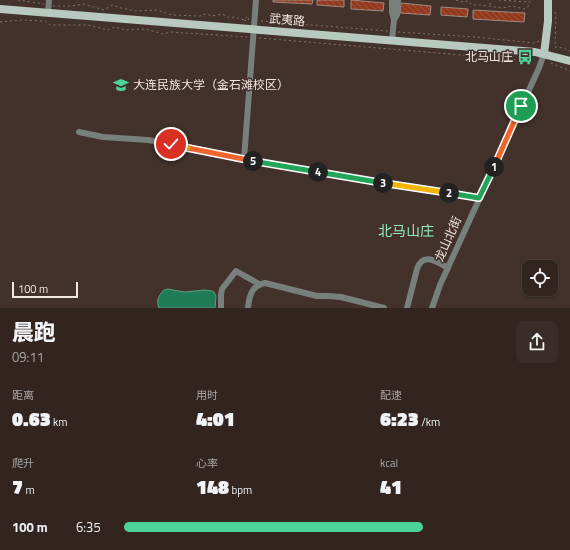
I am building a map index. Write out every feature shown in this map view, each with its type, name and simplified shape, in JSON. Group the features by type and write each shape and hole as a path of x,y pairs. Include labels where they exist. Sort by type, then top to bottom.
{"main road":[{"name":"龙山北街","path":"544,54 548,21 548,0"},
{"name":"武夷路","path":"0,9 48,6 254,29 535,52 570,61"}],"street":[{"path":"244,159 256,0"},
{"path":"392,0 394,20 392,40"},
{"path":"394,20 397,15 398,0"},
{"name":"龙山北街","path":"432,308 440,285 544,54"},
{"path":"79,132 103,137 155,142 244,159 479,198"},
{"path":"407,308 416,269 421,261 426,259 433,260 448,268"},
{"path":"220,308 222,289 236,271 259,284 270,284 317,296 337,296 364,306 384,308"},
{"path":"248,308 252,292 259,284"}],"path":[{"path":"18,0 48,6 71,6 84,4 104,10 112,5 136,11 157,10 172,15 200,16 206,14 212,16 222,14 230,18 234,17 244,20"},
{"path":"456,0 462,2 469,0 472,4 502,8 512,6 524,9 528,7 529,2"},
{"path":"490,0 490,6"},
{"path":"499,0 529,2 532,0"},
{"path":"553,9 556,14 555,47 570,51"},
{"path":"0,22 22,20 45,21 50,25 88,25 108,30 115,26 125,30 146,29 163,34 171,32 247,37"},
{"path":"262,21 534,43 539,42 541,37"},
{"path":"259,38 533,61"},
{"path":"524,60 525,56"},
{"path":"551,63 570,70"}],"shaded area":[{"path":"168,289 184,292 205,290 212,291 216,296 215,308 159,308 158,299 164,290"}],"building":[{"path":"273,0 313,0 312,4 273,2"},
{"path":"317,0 344,0 344,7 317,5"},
{"path":"351,0 384,3 383,11 351,9"},
{"path":"401,3 431,6 430,15 400,13"},
{"path":"441,7 468,9 467,17 441,15"},
{"path":"473,10 525,13 524,22 473,19"}],"place":[{"name":"北马山庄","path":"525,57"},
{"name":"大连民族大学（金石滩校区）","path":"121,85"}],"district":[{"name":"北马山庄","path":"406,231"}],"route":[{"path":"171,144 252,161 479,198 521,106"}]}
